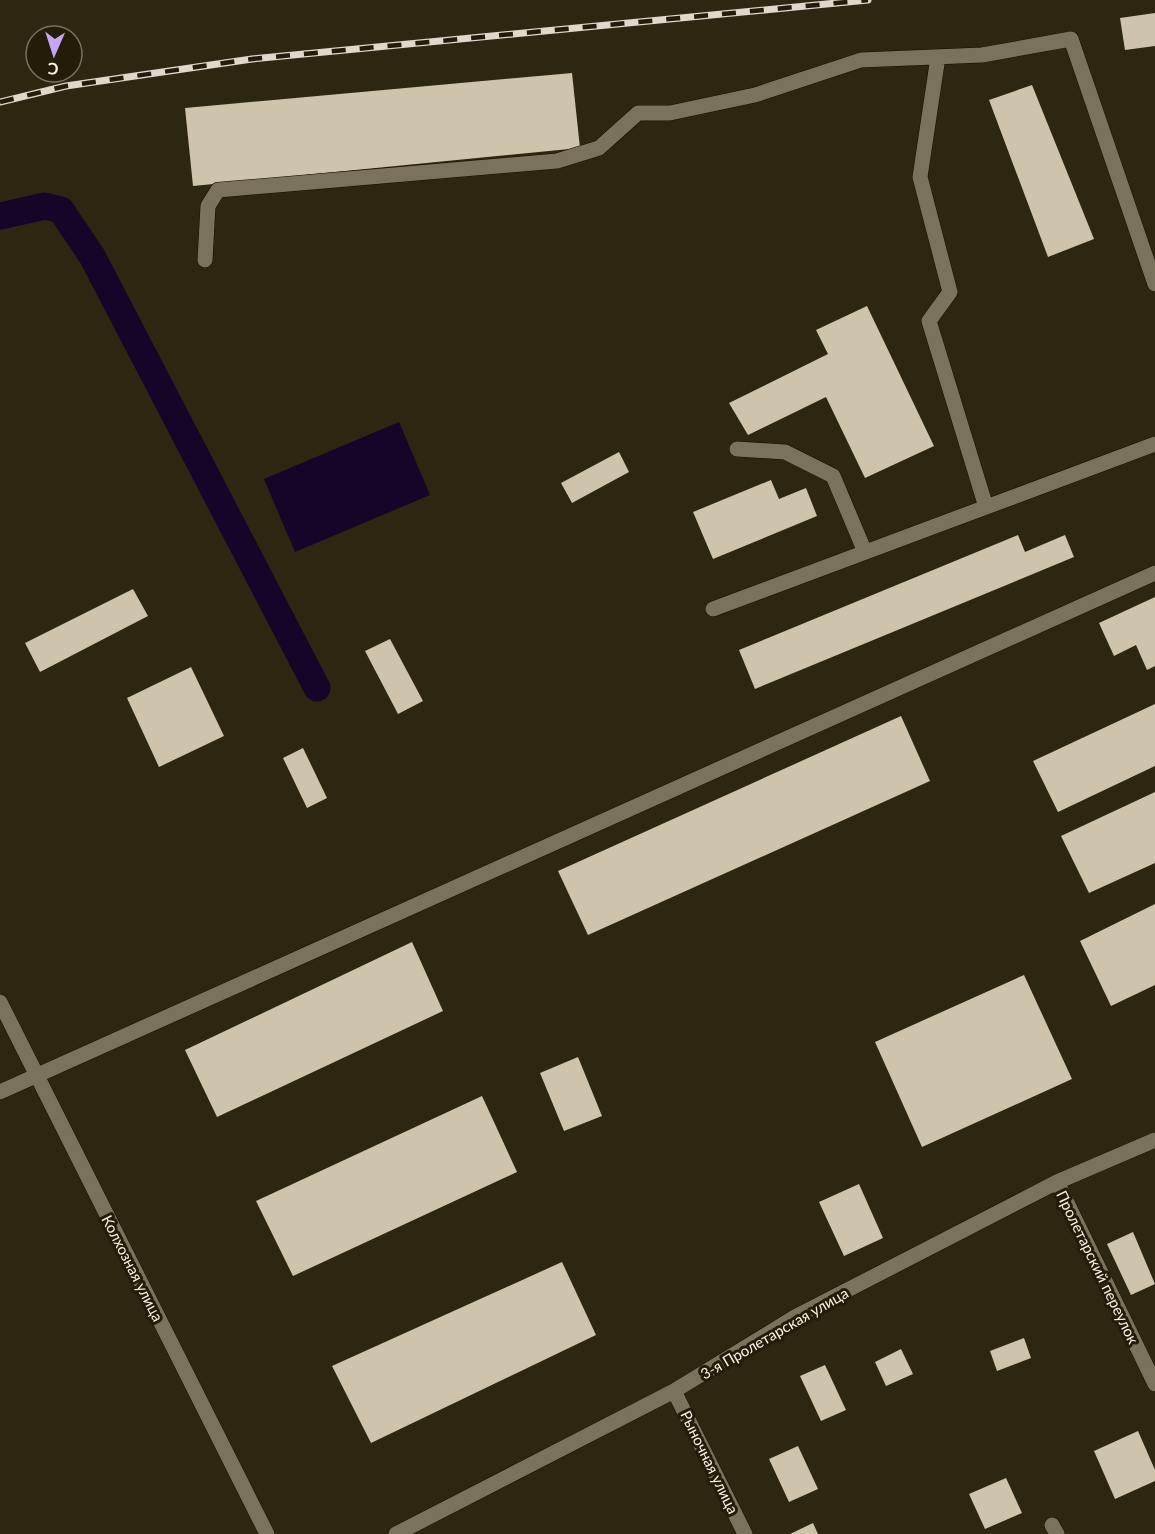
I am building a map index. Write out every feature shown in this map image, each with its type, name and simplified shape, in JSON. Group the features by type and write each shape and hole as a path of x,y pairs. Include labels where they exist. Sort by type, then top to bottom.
{"street":[{"path":"205,260 208,206 218,190 557,161 599,148 638,113 670,113 755,95 861,60 982,55 1071,39 1155,284"},
{"path":"938,57 920,177 950,292 929,321 986,507"},
{"path":"713,609 1155,444"},
{"path":"737,449 785,452 833,476 865,552"},
{"path":"0,1092 1155,573"},
{"name":"Колхозная улица","path":"0,1002 267,1534"},
{"name":"3-я Пролетарская улица","path":"396,1534 674,1391 795,1317 1057,1182 1155,1140"},
{"name":"Пролетарский переулок","path":"1057,1182 1155,1384"},
{"name":"Рыночная улица","path":"674,1391 745,1534"}],"shaded area":[{"path":"399,422 430,495 295,552 264,479"}],"building":[{"path":"1155,13 1155,46 1125,50 1120,18"},
{"path":"572,73 580,148 193,186 185,108"},
{"path":"1032,85 1094,239 1048,257 989,100"},
{"path":"867,306 934,446 865,478 826,397 748,435 729,403 828,354 816,330"},
{"path":"619,452 629,472 572,503 561,483"},
{"path":"771,480 779,499 806,488 817,516 713,559 693,512"},
{"path":"1018,535 1025,552 1065,535 1074,557 755,689 739,650"},
{"path":"133,589 148,616 40,672 25,643"},
{"path":"1155,597 1155,666 1147,670 1136,645 1114,656 1099,623"},
{"path":"390,639 423,701 398,714 365,651"},
{"path":"191,667 224,736 159,767 127,698"},
{"path":"1155,704 1155,766 1058,812 1033,761"},
{"path":"901,716 930,781 588,935 558,871"},
{"path":"303,748 327,798 307,808 283,758"},
{"path":"1155,792 1155,863 1089,893 1061,836"},
{"path":"1155,904 1155,985 1111,1006 1080,941"},
{"path":"412,942 443,1011 217,1117 185,1050"},
{"path":"1024,975 1072,1079 922,1147 875,1042"},
{"path":"578,1057 602,1116 564,1131 540,1073"},
{"path":"482,1096 517,1172 293,1276 256,1201"},
{"path":"859,1184 883,1238 844,1256 819,1202"},
{"path":"1133,1232 1155,1284 1131,1295 1107,1244"},
{"path":"562,1262 596,1335 371,1443 332,1366"},
{"path":"1024,1338 1031,1358 997,1371 990,1351"},
{"path":"901,1349 913,1374 886,1386 875,1362"},
{"path":"825,1365 846,1410 821,1421 800,1376"},
{"path":"1138,1431 1155,1470 1155,1481 1115,1499 1094,1451"},
{"path":"798,1446 818,1489 789,1502 769,1459"},
{"path":"1006,1478 1022,1513 985,1529 969,1494"},
{"path":"813,1523 818,1534 790,1534"}],"waterway":[{"path":"0,216 45,206 61,210 92,256 317,688"}],"railway":[{"path":"0,102 66,86 252,59 868,0"}]}
